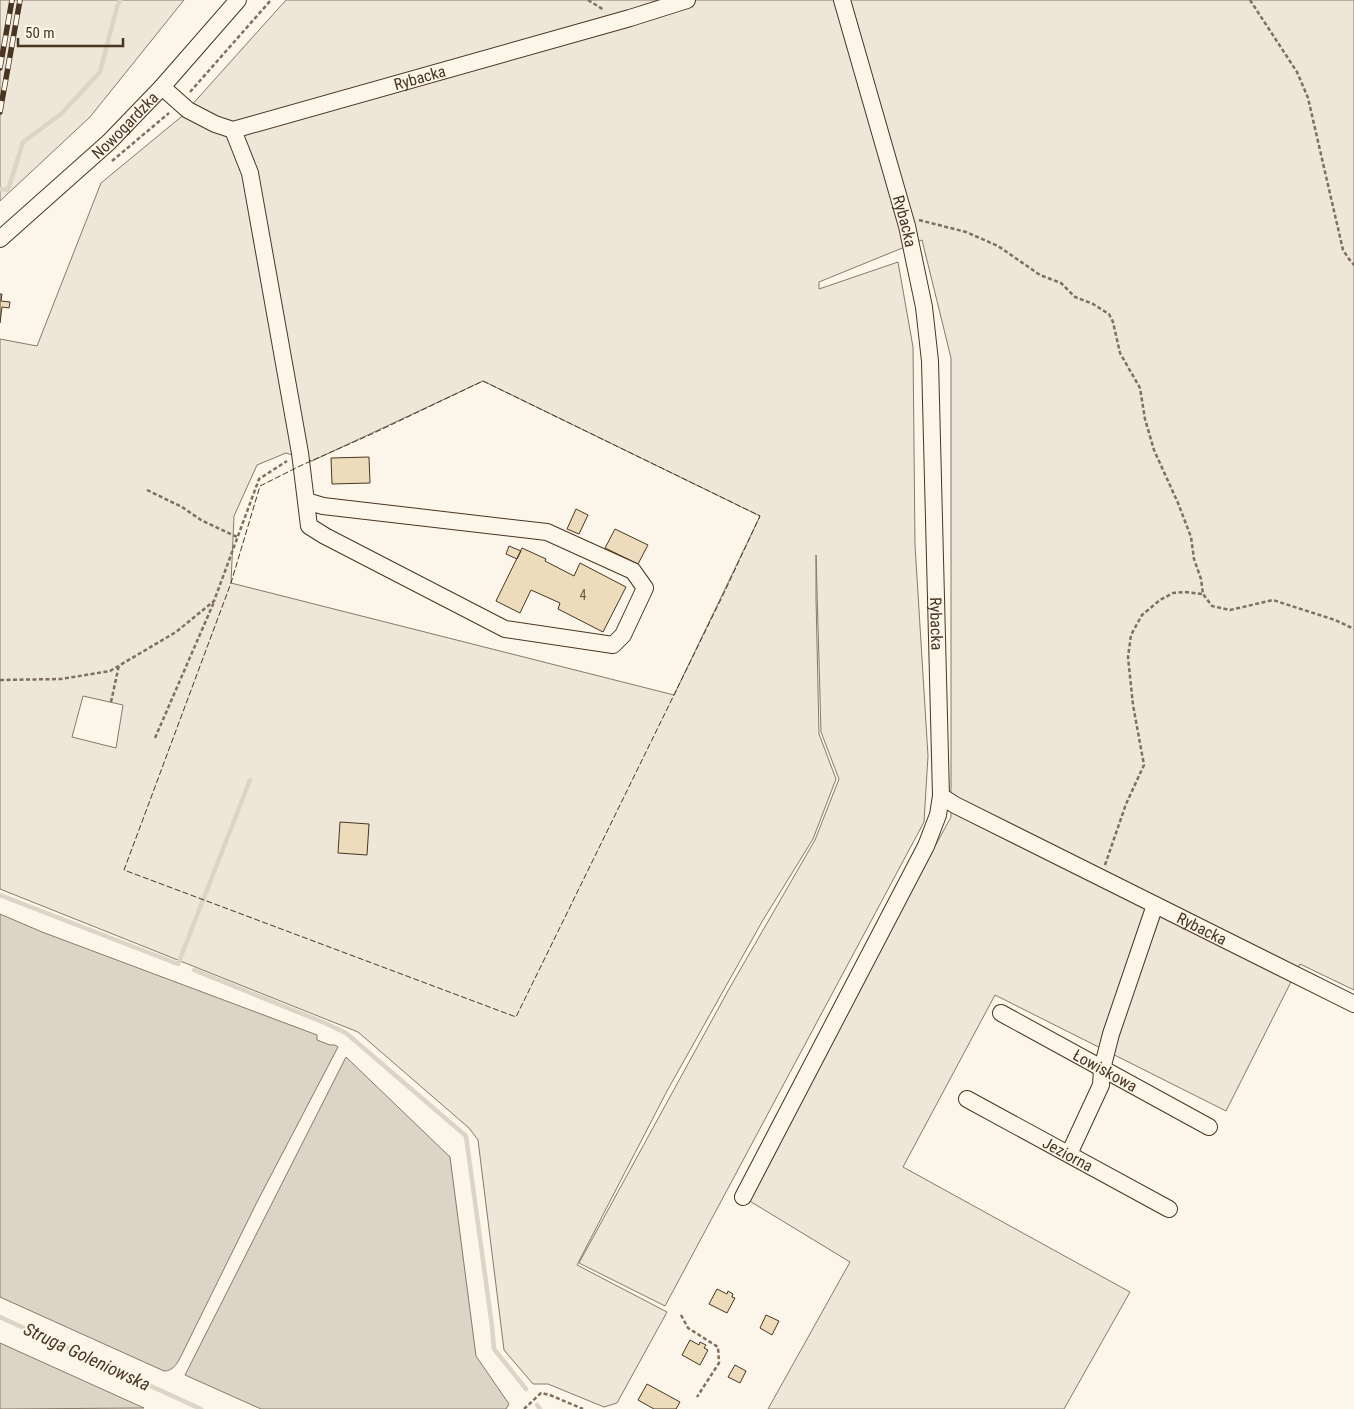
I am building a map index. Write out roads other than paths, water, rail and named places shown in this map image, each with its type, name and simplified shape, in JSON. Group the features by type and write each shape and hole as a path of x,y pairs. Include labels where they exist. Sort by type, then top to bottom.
{"street":[{"name":"Nowogardzka","path":"0,239 109,142 162,87 238,0"},
{"name":"Rybacka","path":"233,130 630,18 687,0"},
{"name":"Rybacka","path":"842,0 904,215 924,308 930,361 941,796 955,805 1354,1004"},
{"path":"162,87 188,110 215,124 233,130 250,173 300,453 309,526 324,536 505,629 613,645 623,635 645,588 633,571 547,532 323,506 306,501"},
{"path":"743,1197 926,846 938,816 941,796"},
{"path":"1069,1154 1101,1085 1102,1069 1110,1034 1155,905"},
{"name":"Łowiskowa","path":"1001,1013 1209,1127"},
{"name":"Jeziorna","path":"967,1099 1169,1209"}],"waterway":[{"path":"0,189 8,190 23,142 61,114 100,72 120,0"},
{"path":"178,964 250,780"},
{"path":"0,895 178,964"},
{"path":"194,970 346,1033 466,1136 494,1349 526,1389"},
{"name":"Struga Goleniowska","path":"0,1317 201,1409"},
{"path":"537,1405 540,1409"}],"railway":[{"path":"0,68 12,0"},
{"path":"0,112 20,0"}]}
